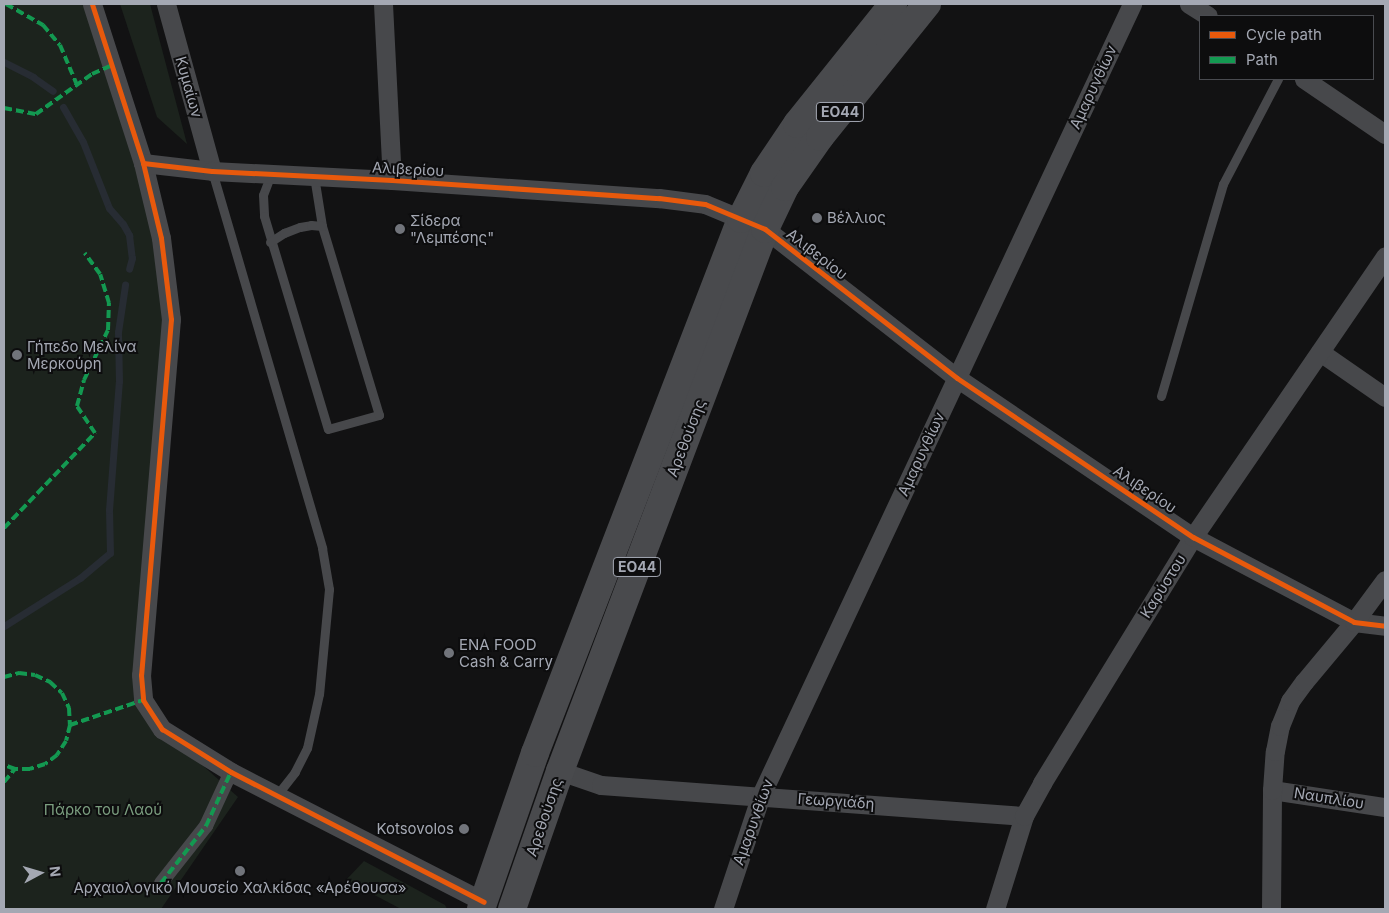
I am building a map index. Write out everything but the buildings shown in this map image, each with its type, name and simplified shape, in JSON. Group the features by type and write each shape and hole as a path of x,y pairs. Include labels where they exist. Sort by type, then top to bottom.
{"main road":[{"name":"Αρεθούσης","path":"512,909 753,224 764,173 797,124 892,4"},
{"name":"Αρεθούσης","path":"483,906 535,753 753,224 785,187 820,137 927,4"}],"street":[{"path":"92,4 143,163 161,238 171,319 141,675 143,700 162,728 231,772 483,906"},
{"name":"Κυμαίων","path":"166,4 212,171"},
{"path":"383,4 392,180"},
{"name":"Αμαρυνθίων","path":"723,909 761,796 1132,4"},
{"path":"1188,4 1206,15"},
{"path":"1305,80 1385,134"},
{"name":"Αλιβερίου","path":"143,163 212,171 392,180 659,198 705,204 753,224 957,378 1194,536 1354,622 1385,626"},
{"name":"Καρύστου","path":"995,909 1024,816 1042,783 1194,536 1385,258"},
{"path":"1320,352 1385,397"},
{"path":"1271,909 1272,790 1275,750 1280,726 1290,701 1354,622 1385,580"},
{"path":"161,883 206,826 231,772"},
{"name":"Γεωργιάδη","path":"560,772 601,785 1024,816"},
{"name":"Ναυπλίου","path":"1272,790 1385,807"}],"lane":[{"path":"1161,396 1223,184 1277,80"},
{"path":"212,171 322,548 329,589 319,694 307,748 295,772 277,796"},
{"path":"272,174 263,195 264,216 270,242 328,429 379,415 322,226 314,176"},
{"path":"270,242 284,233 300,227 322,226"}],"green space":[{"name":"Πάρκο του Λαού","path":"4,4 92,4 143,163 171,319 141,675 162,729 238,797 161,909 4,909"},
{"path":"120,4 150,4 187,144 157,117"},
{"path":"364,861 445,905 447,909 401,909 346,880"}],"waterway":[{"path":"4,62 33,77 53,91"},
{"path":"63,107 83,142 109,208 123,224 129,235 132,258 129,269"},
{"path":"4,626 80,578 110,553 109,510 119,381 118,332 125,285"}],"marked path":[{"path":"6,4 43,25 60,45 77,85"},
{"path":"4,108 36,114 92,74 112,65"},
{"path":"4,528 95,433 77,406 84,380 108,330 109,303 100,274 85,253"},
{"path":"4,677 19,673 35,675 50,682 62,693 69,708 70,725 66,741 57,755 45,764 30,769 15,769 4,765"},
{"path":"70,725 143,700"},
{"path":"4,782 15,769"},
{"path":"161,883 206,826 231,772"}],"cycle path":[{"path":"92,4 143,163 161,238 171,319 141,675 143,700 162,729 231,772 484,902"},
{"path":"143,163 212,171 392,180 659,198 705,204 765,229 957,378 1193,537 1354,622 1385,626"}],"place":[{"name":"Βέλλιος","path":"817,218"},
{"name":"Σίδερα \"Λεμπέσης\"","path":"400,229"},
{"name":"Γήπεδο Μελίνα Μερκούρη","path":"17,355"},
{"name":"ENA FOOD Cash & Carry","path":"449,653"},
{"name":"Kotsovolos","path":"464,829"},
{"name":"Αρχαιολογικό Μουσείο Χαλκίδας «Αρέθουσα»","path":"240,871"}]}
